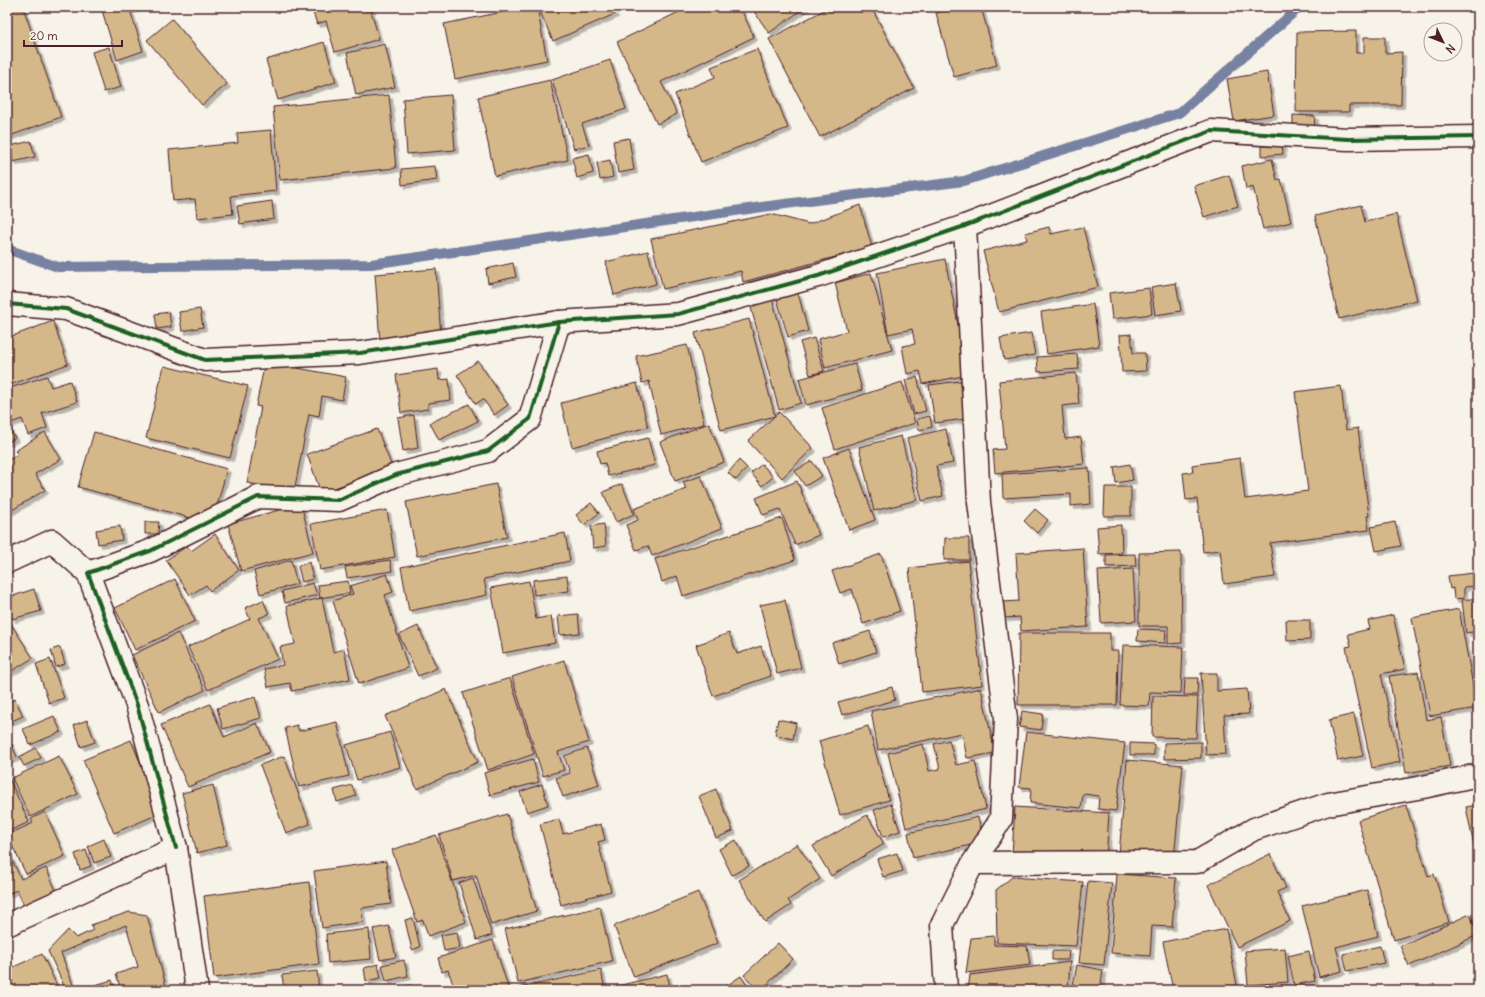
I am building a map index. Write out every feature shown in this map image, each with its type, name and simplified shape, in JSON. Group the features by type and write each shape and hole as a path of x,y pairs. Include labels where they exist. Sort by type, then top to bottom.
{"street":[{"path":"7,304 66,309 205,360 360,353 559,322 678,314 818,276 965,226 1211,131 1348,139 1478,137"},
{"path":"946,990 942,925 973,863 1001,819 1006,719 979,502 965,226"},
{"path":"88,573 150,551 258,497 339,500 396,475 488,451 530,419 559,322"},
{"path":"7,562 52,541 88,573 138,705 176,848 196,990"},
{"path":"973,863 1197,862 1254,828 1328,804 1423,787 1478,775"},
{"path":"7,925 176,848"}],"building":[{"path":"12,7 23,7 61,117 7,137 7,9"},
{"path":"101,7 139,7 130,10 143,51 117,60"},
{"path":"311,7 370,7 379,39 335,52 326,21 317,24"},
{"path":"527,7 537,7 547,60 455,79 444,24"},
{"path":"538,7 611,7 615,14 553,41"},
{"path":"689,7 740,7 754,37 661,82 677,114 657,124 617,42"},
{"path":"751,7 806,7 769,33"},
{"path":"830,7 871,7 914,88 820,137 769,39"},
{"path":"958,7 981,7 997,65 954,77 936,13"},
{"path":"172,19 227,84 202,105 147,40"},
{"path":"1356,31 1356,53 1364,53 1364,37 1385,37 1385,53 1402,52 1401,105 1349,105 1349,112 1296,112 1297,32"},
{"path":"324,42 336,82 278,100 266,60"},
{"path":"385,44 395,87 356,95 347,53"},
{"path":"109,47 121,87 104,92 92,52"},
{"path":"757,49 788,128 701,162 675,94 715,77 711,67"},
{"path":"610,60 626,109 582,124 589,145 574,149 552,80"},
{"path":"1267,72 1274,115 1234,121 1227,79"},
{"path":"550,80 568,160 495,176 478,97"},
{"path":"389,95 396,168 280,180 273,107"},
{"path":"451,95 455,150 407,154 403,99"},
{"path":"1293,115 1315,116 1314,130 1293,130"},
{"path":"271,130 276,191 231,196 233,214 197,218 195,199 173,201 169,150 238,143 237,133"},
{"path":"629,138 634,170 618,173 613,141"},
{"path":"31,141 35,157 13,162 10,146"},
{"path":"1282,144 1283,154 1262,156 1262,146"},
{"path":"589,154 593,173 577,178 572,158"},
{"path":"1272,159 1277,180 1281,179 1291,222 1263,229 1253,187 1246,189 1242,166"},
{"path":"610,160 613,177 600,180 597,163"},
{"path":"435,166 437,180 402,185 401,169"},
{"path":"1229,175 1238,206 1204,217 1194,186"},
{"path":"272,201 274,219 240,224 237,206"},
{"path":"860,205 872,247 743,282 741,271 663,289 651,239 771,214 809,224"},
{"path":"1361,205 1365,222 1396,214 1417,300 1339,319 1315,216"},
{"path":"1049,227 1051,234 1083,227 1098,287 999,312 983,251 1027,240 1025,233"},
{"path":"648,251 656,284 614,295 606,262"},
{"path":"945,259 968,375 923,384 920,371 907,374 902,346 915,344 912,329 888,334 877,273"},
{"path":"513,263 516,277 488,283 486,269"},
{"path":"436,269 441,337 380,342 375,274"},
{"path":"871,273 892,350 825,368 818,339 847,331 835,283"},
{"path":"1176,283 1181,311 1155,315 1151,287"},
{"path":"1149,288 1152,314 1112,319 1109,293"},
{"path":"798,293 808,331 788,337 777,299"},
{"path":"772,298 801,403 779,410 750,304"},
{"path":"1093,304 1099,346 1047,354 1041,312"},
{"path":"200,309 203,327 182,331 179,312"},
{"path":"169,312 171,327 157,329 155,314"},
{"path":"749,319 775,416 721,430 695,333"},
{"path":"53,321 68,364 7,386 7,338"},
{"path":"1031,333 1035,355 1004,360 1000,338"},
{"path":"1131,334 1133,353 1145,353 1146,371 1122,372 1120,335"},
{"path":"814,338 824,371 810,375 800,342"},
{"path":"687,345 704,424 661,435 649,381 642,383 636,356"},
{"path":"1077,354 1079,369 1038,372 1037,357"},
{"path":"478,361 508,405 494,415 483,399 476,404 457,375"},
{"path":"265,362 346,377 342,400 322,396 319,416 309,414 294,492 247,483 261,407 256,406"},
{"path":"855,364 862,390 806,405 799,379"},
{"path":"164,366 248,386 230,458 146,438"},
{"path":"438,369 439,380 449,379 451,400 428,403 428,409 401,413 396,375"},
{"path":"1076,373 1079,404 1062,406 1065,439 1081,437 1084,464 995,473 993,450 1005,449 999,381"},
{"path":"47,376 51,387 70,381 77,402 42,413 47,428 28,435 22,419 8,424 7,405 9,405 7,399 7,389"},
{"path":"917,377 926,411 914,414 905,380"},
{"path":"968,380 973,418 935,423 929,385"},
{"path":"902,382 915,423 835,449 822,408"},
{"path":"637,383 648,427 572,447 561,403"},
{"path":"1341,386 1346,430 1358,428 1369,516 1367,516 1369,530 1270,543 1275,577 1224,584 1220,550 1203,552 1197,499 1186,500 1183,473 1193,472 1192,465 1240,458 1245,499 1308,491 1295,392"},
{"path":"469,404 478,421 439,440 430,423"},
{"path":"779,412 813,448 782,478 748,441"},
{"path":"414,415 418,448 403,451 398,418"},
{"path":"930,416 932,427 919,430 917,419"},
{"path":"709,423 724,462 675,481 660,442"},
{"path":"7,425 15,438 7,443"},
{"path":"377,429 392,467 321,493 307,454"},
{"path":"946,429 953,463 936,466 943,496 922,501 907,438"},
{"path":"45,432 61,459 35,474 45,490 7,513 7,461 18,454 15,451"},
{"path":"94,432 227,469 212,524 78,487"},
{"path":"901,436 917,500 874,511 859,447"},
{"path":"648,438 655,465 608,476 605,463 600,464 597,451"},
{"path":"849,448 875,520 849,530 823,458"},
{"path":"739,460 747,468 736,480 728,473"},
{"path":"812,461 822,476 805,486 795,471"},
{"path":"762,464 773,477 762,486 751,473"},
{"path":"1130,464 1133,480 1116,483 1114,467"},
{"path":"1089,468 1091,504 1071,506 1071,494 1003,498 1002,474"},
{"path":"701,476 722,528 652,556 648,546 636,550 626,525 638,520 634,509 686,489 683,482"},
{"path":"797,481 819,535 795,545 780,509 763,515 756,498"},
{"path":"496,484 507,537 417,556 406,502"},
{"path":"622,484 634,514 616,522 603,492"},
{"path":"1105,487 1131,487 1131,516 1104,516"},
{"path":"591,503 599,513 584,525 576,515"},
{"path":"301,504 313,552 241,571 228,524"},
{"path":"1035,509 1048,520 1037,533 1024,521"},
{"path":"387,510 395,557 320,570 311,524"},
{"path":"782,518 795,560 683,596 677,576 662,582 655,559"},
{"path":"145,522 159,522 158,534 145,534"},
{"path":"1395,522 1401,546 1376,551 1371,527"},
{"path":"604,524 606,546 593,548 591,526"},
{"path":"1121,525 1122,553 1099,554 1097,527"},
{"path":"120,526 122,540 98,544 96,530"},
{"path":"565,533 570,561 484,579 487,595 409,611 401,567"},
{"path":"215,534 239,570 210,591 206,585 190,595 166,560 187,546 191,551"},
{"path":"945,538 969,538 969,560 944,560"},
{"path":"1083,548 1088,627 1021,631 1020,617 1004,618 1003,602 1019,601 1016,553"},
{"path":"1181,552 1182,643 1168,644 1168,626 1139,626 1139,553"},
{"path":"881,554 900,611 863,624 852,589 840,593 832,571"},
{"path":"1135,554 1136,566 1106,567 1106,555"},
{"path":"291,560 297,584 260,594 254,571"},
{"path":"390,560 392,571 347,578 345,567"},
{"path":"968,561 982,685 922,692 909,568"},
{"path":"309,562 313,579 302,582 298,566"},
{"path":"1133,569 1136,621 1101,623 1098,571"},
{"path":"1473,573 1474,586 1464,587 1464,598 1454,599 1453,588 1450,589 1448,576"},
{"path":"387,574 393,592 385,595 408,668 359,684 333,601 353,594 350,586"},
{"path":"567,576 569,591 534,595 533,580"},
{"path":"175,579 195,621 135,650 115,608"},
{"path":"348,581 350,593 320,598 318,585"},
{"path":"529,581 536,619 551,616 555,643 503,653 491,588"},
{"path":"313,583 317,595 285,603 282,591"},
{"path":"34,589 41,611 12,619 7,598"},
{"path":"322,598 333,652 344,649 350,679 292,691 290,683 268,687 264,669 283,665 280,647 295,644 287,606"},
{"path":"1478,598 1478,631 1466,633 1462,600"},
{"path":"263,600 269,614 259,618 278,659 208,690 188,647 250,619 245,608"},
{"path":"785,600 801,668 777,674 760,605"},
{"path":"1459,609 1477,708 1430,716 1412,618"},
{"path":"578,614 580,633 560,635 558,616"},
{"path":"1393,615 1405,669 1381,674 1400,762 1372,768 1346,647 1351,646 1348,634 1370,629 1368,621"},
{"path":"7,618 33,658 7,674"},
{"path":"1286,620 1310,620 1310,640 1287,641"},
{"path":"418,626 437,668 418,676 399,635"},
{"path":"1138,629 1166,630 1165,643 1137,641"},
{"path":"870,631 876,652 839,664 832,643"},
{"path":"178,633 205,690 159,712 132,655"},
{"path":"729,633 737,654 761,646 771,676 713,696 696,645"},
{"path":"1019,633 1110,633 1110,651 1118,651 1117,705 1018,705"},
{"path":"1123,645 1183,647 1181,693 1150,692 1149,706 1120,705"},
{"path":"60,647 65,664 56,667 51,650"},
{"path":"50,659 64,698 49,703 36,664"},
{"path":"564,660 589,742 558,752 564,770 543,776 512,677"},
{"path":"1418,672 1426,720 1441,717 1450,766 1406,773 1389,676"},
{"path":"1201,673 1217,673 1217,691 1247,689 1249,714 1224,715 1226,754 1206,755"},
{"path":"510,678 534,754 488,770 463,693"},
{"path":"1185,678 1198,678 1197,695 1184,695"},
{"path":"892,687 895,700 842,715 838,702"},
{"path":"981,688 995,753 967,758 962,733 878,750 871,711"},
{"path":"446,689 478,762 417,789 385,716"},
{"path":"1153,696 1198,697 1196,738 1152,737"},
{"path":"255,697 261,718 223,729 217,708"},
{"path":"15,699 23,716 7,723 7,702"},
{"path":"210,704 224,737 257,723 270,752 188,787 161,725"},
{"path":"1022,711 1043,714 1041,730 1019,727"},
{"path":"1354,714 1363,756 1338,761 1329,720"},
{"path":"54,716 61,732 30,745 23,729"},
{"path":"778,719 796,723 793,739 775,735"},
{"path":"87,720 95,742 81,747 74,725"},
{"path":"337,722 349,776 299,787 285,728 297,725 299,731"},
{"path":"868,726 889,800 840,815 819,741"},
{"path":"390,732 400,767 357,780 346,745"},
{"path":"1026,732 1125,743 1116,811 1098,809 1099,796 1083,794 1081,808 1030,803 1031,788 1019,787"},
{"path":"131,740 161,813 114,833 83,760"},
{"path":"949,740 956,765 975,761 986,809 906,828 888,753 923,744 929,771 940,769 934,744"},
{"path":"10,741 17,757 7,761 7,743"},
{"path":"1201,742 1201,758 1164,759 1164,743"},
{"path":"1130,743 1154,744 1154,755 1130,755"},
{"path":"36,748 41,758 24,766 19,757"},
{"path":"587,748 599,785 563,797 556,778 570,773 564,756"},
{"path":"59,756 78,794 30,817 12,778"},
{"path":"284,756 310,824 286,833 260,765"},
{"path":"533,759 539,782 490,795 484,773"},
{"path":"1127,760 1183,765 1174,859 1119,855"},
{"path":"7,774 29,822 7,832"},
{"path":"542,784 548,805 527,812 520,792"},
{"path":"213,785 227,845 197,853 182,793"},
{"path":"352,785 356,796 337,802 334,790"},
{"path":"716,789 733,831 716,838 699,796"},
{"path":"891,804 900,831 883,837 874,810"},
{"path":"1406,805 1428,876 1434,874 1449,922 1394,940 1358,820"},
{"path":"1478,805 1478,866 1466,807"},
{"path":"1015,807 1109,813 1106,860 1012,854"},
{"path":"45,812 65,856 26,874 7,835 33,823 31,819"},
{"path":"507,814 537,911 491,925 476,875 453,881 439,835"},
{"path":"867,815 884,844 831,876 813,846"},
{"path":"978,817 984,842 913,858 908,833"},
{"path":"559,819 563,834 601,824 605,840 598,842 611,891 561,905 540,824"},
{"path":"436,835 466,922 428,936 423,920 417,922 392,850"},
{"path":"104,839 111,857 94,863 88,846"},
{"path":"736,840 749,866 732,875 719,849"},
{"path":"797,844 820,879 788,900 791,905 765,922 739,880"},
{"path":"7,849 21,879 46,868 58,895 26,910 17,890 7,894"},
{"path":"86,850 91,866 80,870 75,854"},
{"path":"897,853 903,871 883,877 877,859"},
{"path":"1270,854 1286,888 1277,892 1290,921 1237,947 1208,885"},
{"path":"386,861 391,904 361,908 363,922 322,928 314,871"},
{"path":"1117,874 1176,878 1172,927 1152,926 1150,956 1111,953"},
{"path":"1012,877 1083,882 1076,946 997,943 996,890"},
{"path":"473,878 492,935 477,940 459,883"},
{"path":"1088,881 1112,883 1104,965 1079,963"},
{"path":"309,882 319,964 214,978 204,896"},
{"path":"1367,890 1378,936 1336,947 1342,971 1319,977 1302,906"},
{"path":"698,892 718,943 634,977 614,926"},
{"path":"600,907 612,961 518,983 505,929"},
{"path":"129,912 147,915 167,990 121,990 116,974 138,967 126,925 61,953 75,990 66,990 48,951 68,930 76,938 93,930 91,925"},
{"path":"1470,914 1478,935 1409,966 1400,946"},
{"path":"413,918 420,947 412,950 405,920"},
{"path":"389,926 396,957 380,960 373,929"},
{"path":"369,929 371,959 328,963 326,934"},
{"path":"1226,929 1237,985 1211,990 1173,990 1163,942"},
{"path":"457,932 460,948 444,951 441,935"},
{"path":"994,936 994,945 1027,946 1030,965 966,973 971,938"},
{"path":"493,940 509,990 455,990 448,970 442,972 438,958"},
{"path":"778,943 793,959 761,990 758,990 744,975"},
{"path":"1380,946 1384,963 1347,971 1343,954"},
{"path":"1285,948 1288,982 1248,985 1245,951"},
{"path":"1052,951 1069,951 1068,960 1052,960"},
{"path":"1309,951 1315,981 1294,985 1288,956"},
{"path":"42,954 59,990 7,990 7,970"},
{"path":"404,960 408,976 386,981 382,965"},
{"path":"1070,962 1068,990 968,990 970,975"},
{"path":"378,964 381,978 366,981 364,968"},
{"path":"1077,965 1103,970 1100,990 1072,990"},
{"path":"601,970 605,990 520,990 519,988"},
{"path":"317,971 319,990 284,990 282,975"},
{"path":"667,974 671,990 614,990 613,987"},
{"path":"741,976 750,990 720,990"},
{"path":"112,980 115,990 78,990"},
{"path":"411,985 412,990 385,990"}],"waterway":[{"path":"7,249 58,267 371,264 762,207 964,181 1179,113 1300,7"}],"cycle path":[{"path":"7,304 66,309 205,360 360,353 559,322 678,314 818,276 965,226 1211,131 1348,139 1478,137"},
{"path":"176,848 137,705 88,573 150,551 258,497 339,500 396,475 488,451 530,419 559,322"}]}
